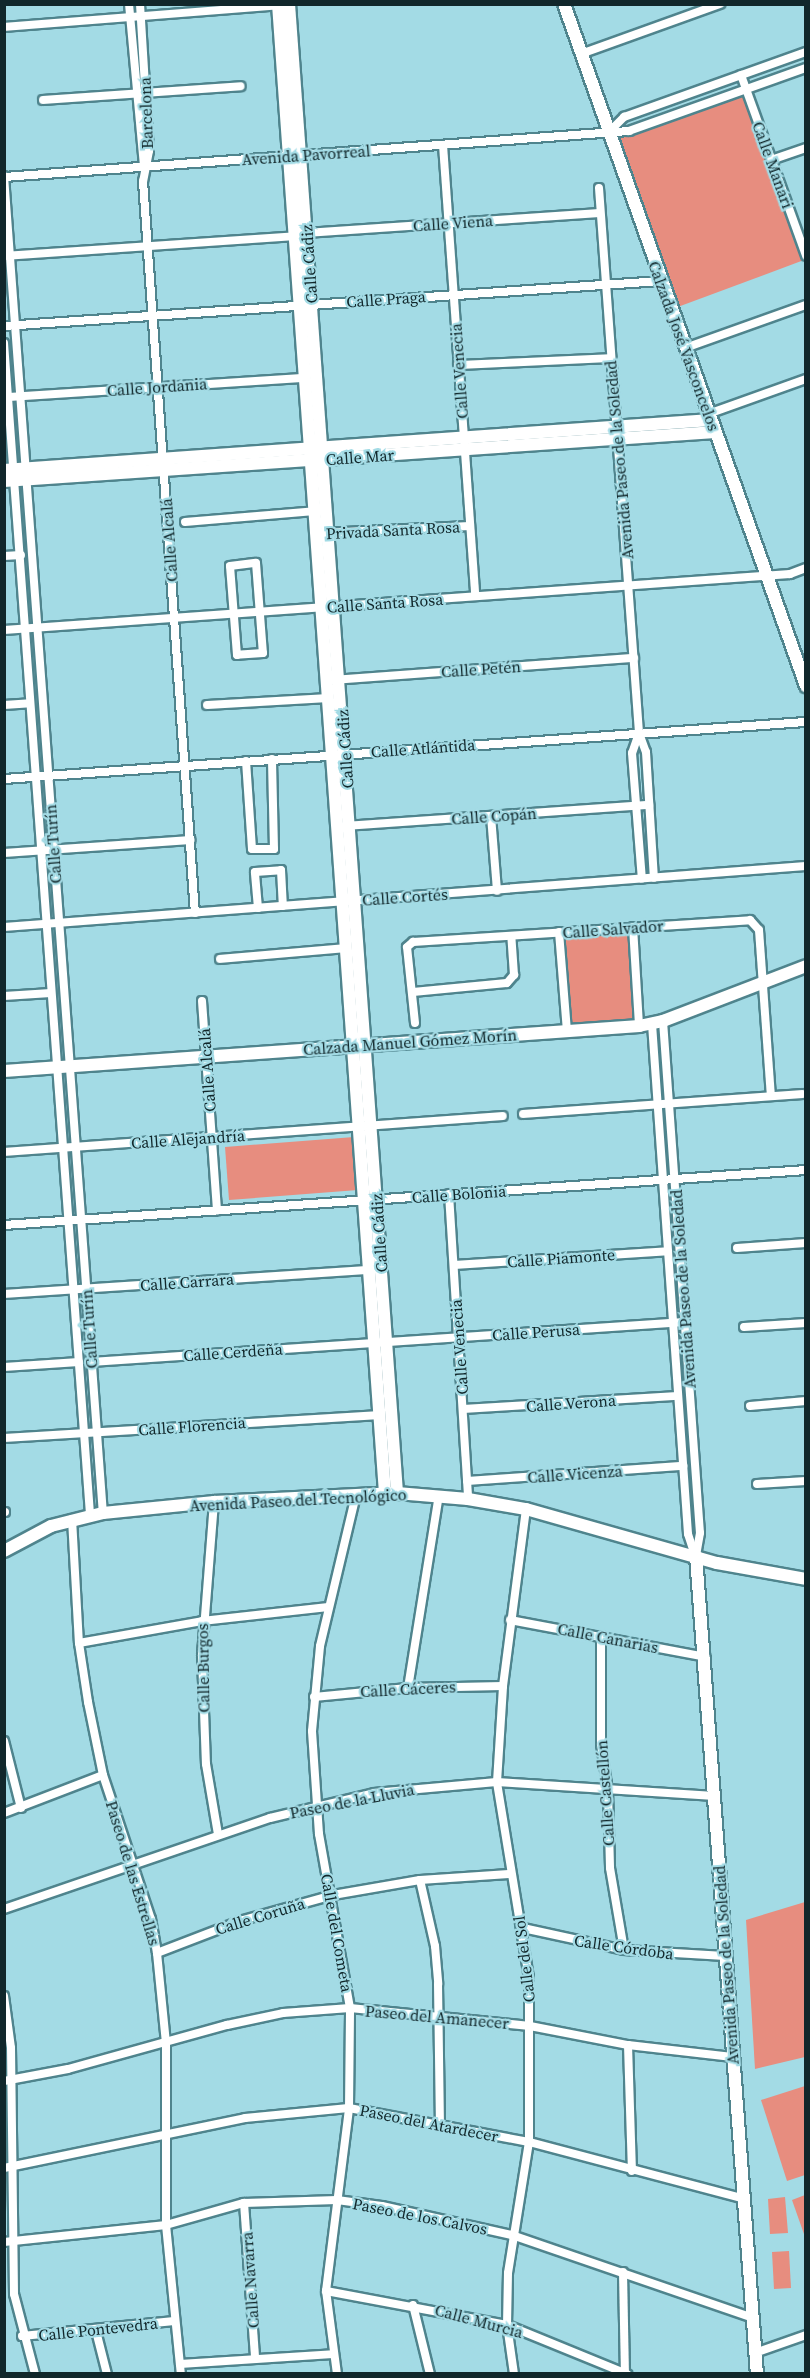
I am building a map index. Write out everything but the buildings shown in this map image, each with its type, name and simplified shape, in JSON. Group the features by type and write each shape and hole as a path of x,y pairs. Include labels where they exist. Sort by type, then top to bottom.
{"street":[{"name":"Barcelona","path":"129,4 144,166"},
{"name":"Barcelona","path":"140,4 149,151 144,166"},
{"name":"Calzada José Vasconcelos","path":"564,4 806,686"},
{"path":"581,54 720,4"},
{"path":"4,27 282,5"},
{"name":"Calle Cádiz","path":"282,5 334,680 391,1493"},
{"path":"608,133 624,117 806,52"},
{"name":"Avenida Pavorreal","path":"5,177 630,131 806,68"},
{"name":"Calle Manari","path":"741,75 806,256"},
{"path":"43,100 241,86"},
{"name":"Calle Venecia","path":"443,145 475,596"},
{"path":"771,160 806,148"},
{"name":"Calle Alcalá","path":"144,166 195,913"},
{"name":"Calle Turín","path":"5,177 8,256 21,396 16,475 36,627 48,775 58,923 63,1148 84,1433 96,1514"},
{"name":"Avenida Paseo de la Soledad","path":"599,188 599,213 630,584 639,733 646,752 654,878"},
{"name":"Calle Viena","path":"8,256 599,213"},
{"path":"796,230 806,227"},
{"name":"Calle Praga","path":"4,326 661,281"},
{"name":"Calle Cádiz","path":"306,305 305,378 317,454 315,512 323,533"},
{"path":"685,348 806,305"},
{"name":"Calle Turín","path":"4,343 16,475 51,993 76,1147 96,1432 96,1514"},
{"path":"458,365 611,358"},
{"name":"Calle Jordania","path":"9,397 305,378"},
{"path":"711,422 806,379"},
{"name":"Calle Mar","path":"16,475 618,433 711,422"},
{"path":"185,522 315,512"},
{"name":"Privada Santa Rosa","path":"323,533 470,526"},
{"path":"4,556 21,555"},
{"path":"256,563 260,612 263,653 237,655 230,566 256,563"},
{"name":"Calle Santa Rosa","path":"4,630 766,575 806,568"},
{"name":"Calle Petén","path":"334,680 634,658"},
{"name":"Calle Cádiz","path":"334,680 329,698 339,754"},
{"path":"207,705 329,698"},
{"path":"4,705 30,703"},
{"name":"Calle Atlántida","path":"4,779 806,722"},
{"name":"Avenida Paseo de la Soledad","path":"639,733 632,753 642,879"},
{"path":"246,761 252,849 277,847 272,759"},
{"name":"Calle Copán","path":"344,826 650,806"},
{"path":"491,816 497,891"},
{"path":"4,853 191,840"},
{"name":"Calle Cortés","path":"4,927 806,866"},
{"path":"258,908 255,872 280,870 283,906"},
{"name":"Calle Cádiz","path":"350,901 346,948 360,1045"},
{"name":"Calle Salvador","path":"413,992 409,945 559,932 750,920 759,930 761,983"},
{"path":"633,927 651,1024"},
{"path":"559,932 567,1031"},
{"path":"415,1023 413,992 507,983 514,975 511,936"},
{"path":"220,958 346,948"},
{"name":"Calzada Manuel Gómez Morín","path":"4,1071 651,1024 806,966"},
{"path":"761,983 771,1096"},
{"path":"4,996 51,993"},
{"name":"Calle Alcalá","path":"202,1001 217,1210"},
{"name":"Avenida Paseo de la Soledad","path":"651,1024 669,1104 700,1533 696,1556"},
{"name":"Avenida Paseo de la Soledad","path":"651,1024 688,1534 696,1556 706,1657 732,2057 757,2373"},
{"path":"524,1114 802,1094"},
{"name":"Calle Alejandría","path":"4,1152 503,1116"},
{"name":"Calle Bolonia","path":"4,1225 806,1170"},
{"name":"Calle Venecia","path":"449,1194 468,1499"},
{"name":"Calle Cádiz","path":"371,1200 370,1270 381,1342 380,1415 391,1493"},
{"path":"737,1248 806,1243"},
{"name":"Calle Piamonte","path":"454,1265 668,1251"},
{"name":"Calle Carrara","path":"4,1294 370,1270"},
{"name":"Calle Perusa","path":"381,1342 685,1322"},
{"path":"744,1327 806,1323"},
{"name":"Calle Cerdeña","path":"91,1362 381,1342"},
{"path":"4,1367 80,1362"},
{"name":"Calle Verona","path":"463,1410 678,1396"},
{"path":"750,1406 806,1401"},
{"name":"Calle Florencia","path":"4,1438 380,1415"},
{"name":"Calle Vicenza","path":"467,1481 683,1466"},
{"path":"757,1484 806,1481"},
{"name":"Avenida Paseo del Tecnológico","path":"4,1551 72,1519 96,1514 214,1502 391,1493 439,1495 526,1509 696,1556 806,1579"},
{"name":"Calle del Cometa","path":"337,2373 326,2291 349,2108 350,2008 333,1895 315,1807 314,1697 328,1607 356,1495"},
{"path":"408,1688 439,1495"},
{"name":"Calle Burgos","path":"214,1502 202,1621 206,1764 218,1834"},
{"name":"Calle del Sol","path":"514,2373 507,2325 512,2235 529,2142 530,2026 523,1928 509,1874 497,1782 510,1620 526,1509"},
{"name":"Paseo de las Estrellas","path":"72,1519 79,1643 104,1775 157,1953 166,2043 166,2225 180,2369"},
{"path":"79,1643 202,1621 328,1607"},
{"name":"Calle Canarias","path":"510,1620 706,1657"},
{"name":"Calle Castellón","path":"601,1636 601,1744 608,1791 610,1868 624,1950"},
{"name":"Calle Cáceres","path":"314,1697 408,1688 503,1686"},
{"path":"4,1740 21,1808"},
{"path":"4,1813 104,1775"},
{"name":"Paseo de la Lluvia","path":"4,1909 218,1834 315,1807 430,1785 497,1782 608,1791 715,1796"},
{"name":"Calle Coruña","path":"157,1953 243,1920 333,1895 420,1880 509,1874"},
{"path":"420,1880 435,1946 440,2123"},
{"name":"Calle Córdoba","path":"523,1928 624,1950 725,1956"},
{"path":"5,1999 8,2081 8,2242 22,2336 35,2373"},
{"name":"Paseo del Amanecer","path":"8,2081 283,2013 350,2008 530,2026 628,2045 732,2057"},
{"path":"628,2045 632,2171"},
{"name":"Paseo del Atardecer","path":"9,2167 165,2134 301,2110 349,2108 440,2123 529,2142 744,2199"},
{"name":"Paseo de los Calvos","path":"8,2242 166,2225 244,2203 337,2200 382,2206 512,2235 753,2318"},
{"name":"Calle Navarra","path":"244,2203 255,2357"},
{"path":"623,2272 625,2373"},
{"name":"Calle Murcia","path":"326,2291 413,2305 507,2325 625,2373"},
{"path":"413,2305 430,2373"},
{"name":"Calle Pontevedra","path":"22,2336 96,2331 174,2321"},
{"path":"96,2331 107,2373"},
{"path":"755,2353 806,2335"},
{"path":"180,2369 255,2357 333,2354"}],"shaded area":[{"path":"746,92 804,260 675,308 611,135"},
{"path":"631,930 637,1023 569,1029 563,935"},
{"path":"354,1137 358,1190 229,1200 225,1147"},
{"path":"805,1902 805,2057 755,2069 746,1920"},
{"path":"805,2086 805,2175 787,2181 761,2100"},
{"path":"806,2195 805,2237 792,2200"},
{"path":"785,2197 788,2233 770,2234 768,2199"},
{"path":"789,2251 791,2288 774,2289 772,2252"}]}
